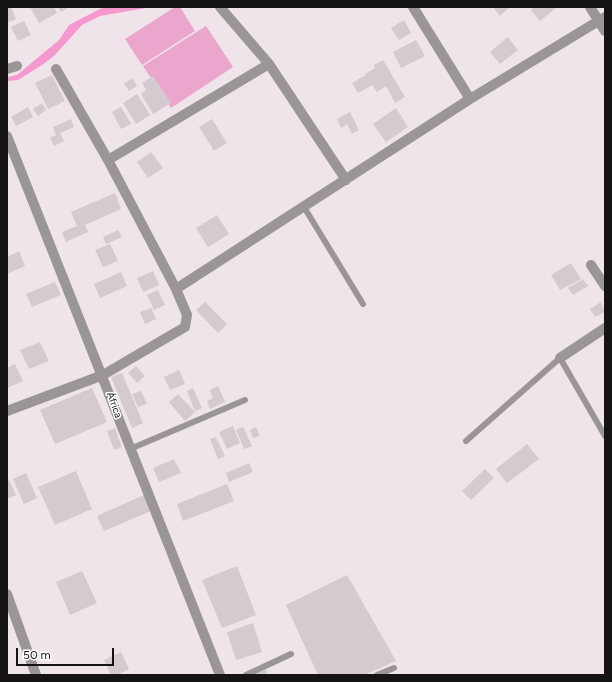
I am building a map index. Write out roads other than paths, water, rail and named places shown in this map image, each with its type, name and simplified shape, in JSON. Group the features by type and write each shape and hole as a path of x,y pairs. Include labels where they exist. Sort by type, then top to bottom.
{"street":[{"path":"220,7 269,64 346,180"},
{"path":"413,7 470,99"},
{"path":"590,7 602,19 605,31"},
{"path":"176,289 470,99 602,19"},
{"path":"108,160 269,64"},
{"path":"7,411 103,375 185,327 187,315 176,289 108,160 56,69"},
{"name":"África","path":"7,136 103,375 130,449 220,675"},
{"path":"591,265 605,286"},
{"path":"560,358 605,328"},
{"path":"7,594 36,675"}],"lane":[{"path":"304,207 363,304"},
{"path":"466,441 560,358 605,436"},
{"path":"130,449 245,400"},
{"path":"246,675 291,654"},
{"path":"377,675 394,668"}]}
